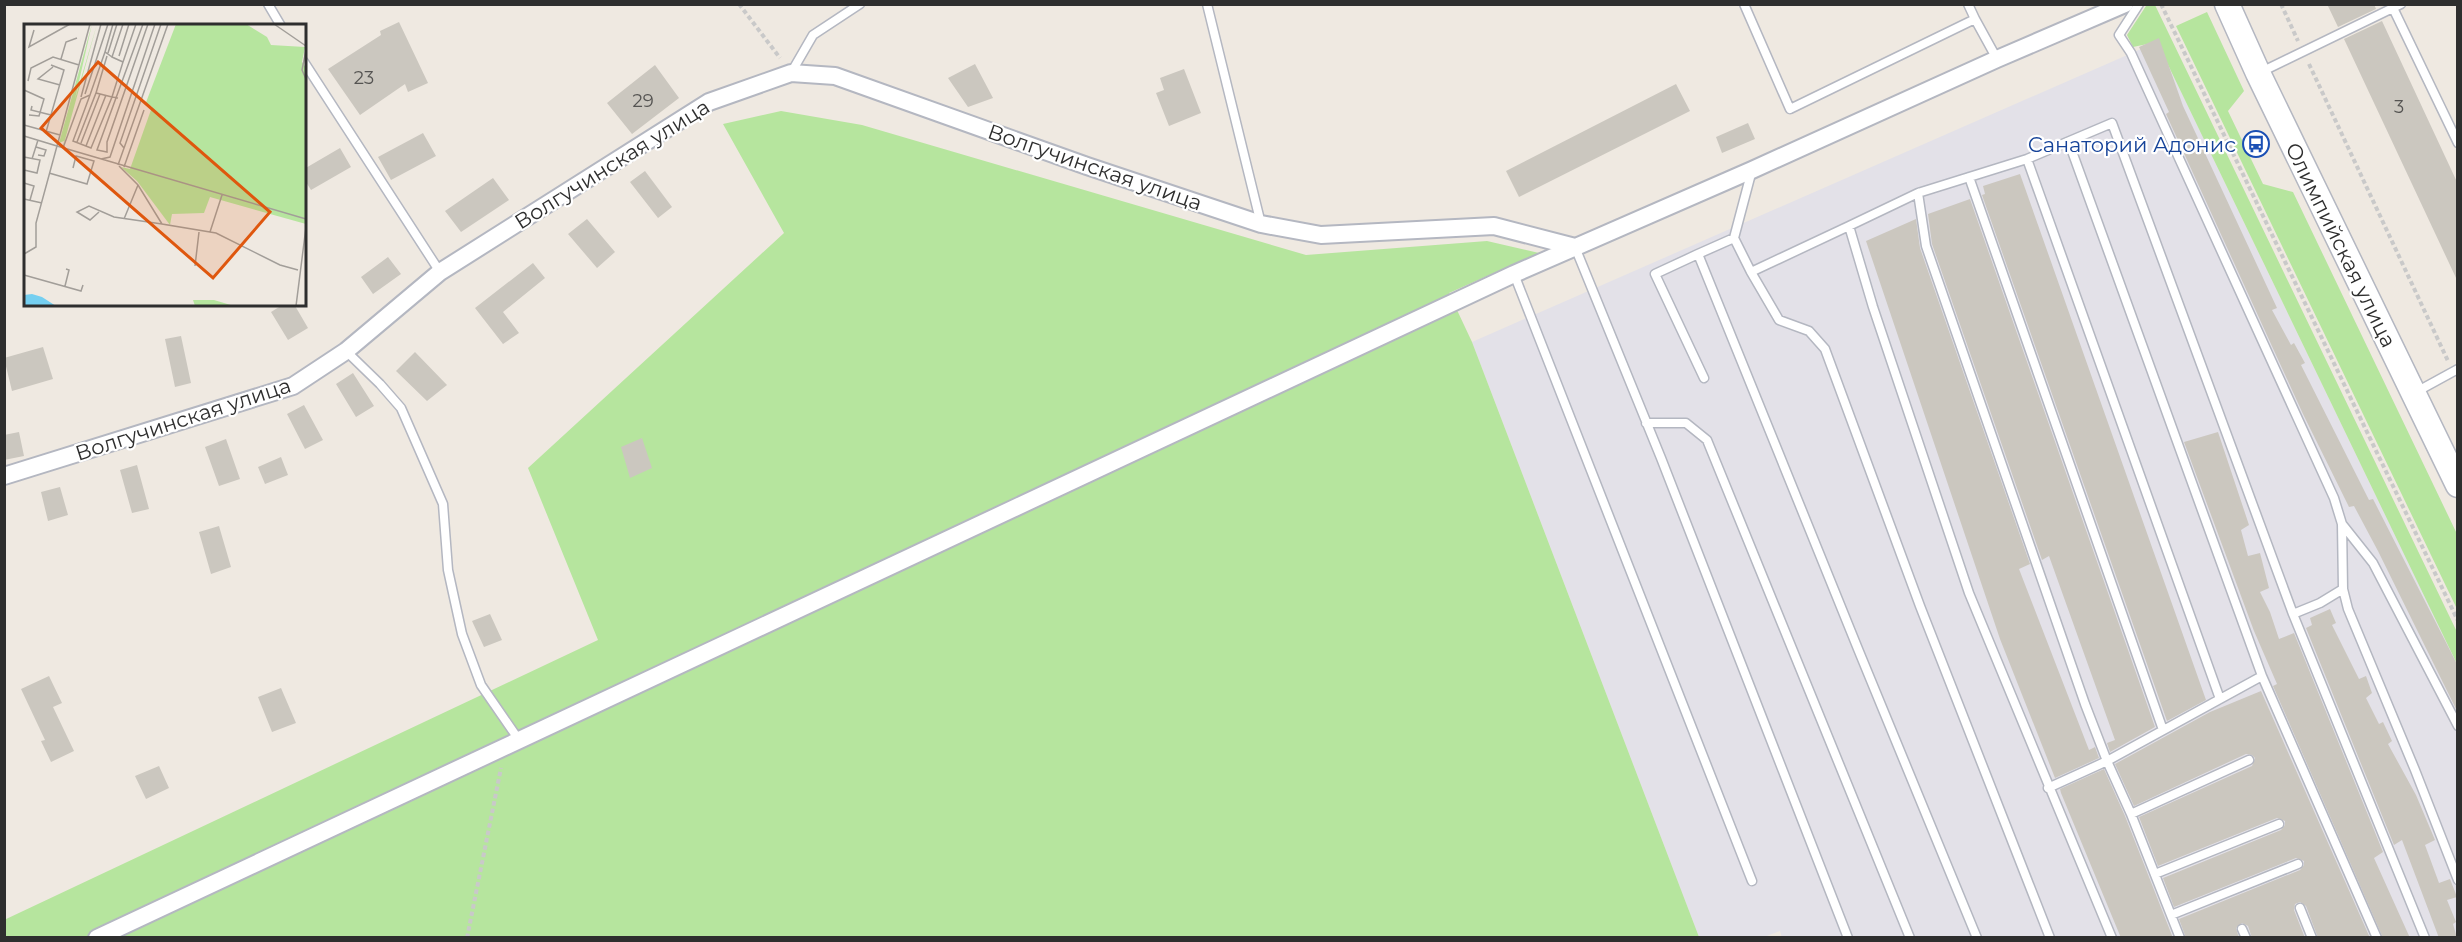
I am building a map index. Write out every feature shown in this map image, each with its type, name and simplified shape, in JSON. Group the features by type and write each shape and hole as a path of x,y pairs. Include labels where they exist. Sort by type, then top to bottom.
{"main road":[{"name":"Олимпийская улица","path":"2227,4 2457,485"}],"street":[{"path":"97,938 1514,274 2125,4"},
{"name":"Волгучинская улица","path":"4,476 293,386 346,351 440,272 709,102 791,73 835,76 1087,166 1261,224 1321,235 1494,226 1575,247"}],"lane":[{"path":"268,4 280,24"},
{"path":"791,73 813,35 860,4"},
{"path":"1207,4 1261,224"},
{"path":"1743,4 1790,109 1975,19"},
{"path":"1968,4 1997,59"},
{"path":"2139,4 2119,35 2136,64 2334,498 2342,524 2343,589 2352,620 2415,770 2457,880"},
{"path":"2258,73 2397,6 2457,143"},
{"path":"306,65 440,272"},
{"path":"1751,272 1918,193 2027,159 2112,123 2293,614 2425,938"},
{"path":"2068,143 2262,676 2377,938"},
{"path":"2027,159 2220,699"},
{"path":"1752,170 1734,238 1779,320 1809,331 1825,349 1924,618 2050,938"},
{"path":"1970,177 2163,730"},
{"path":"1918,193 1926,246 2085,704 2180,938"},
{"path":"1850,226 1876,318 1969,594 2112,938"},
{"path":"1704,378 1655,274 1734,238"},
{"path":"1575,247 1848,938"},
{"path":"1698,254 1977,938"},
{"path":"1514,274 1752,881"},
{"path":"346,351 401,408 443,504 448,570 462,634 481,685 512,743"},
{"path":"2412,393 2455,370"},
{"path":"1646,423 1686,423 1707,440 1910,938"},
{"path":"2342,524 2373,563 2457,726"},
{"path":"2293,614 2320,603 2343,589"},
{"path":"2048,788 2107,761 2262,676"},
{"path":"2131,814 2249,760"},
{"path":"2155,874 2279,824"},
{"path":"2171,915 2298,864"},
{"path":"2300,908 2312,938"}],"path":[{"path":"739,4 791,73"},
{"path":"2161,4 2457,621"},
{"path":"2281,4 2455,370"},
{"path":"467,938 512,743"}],"shaded area":[{"path":"2157,42 2457,664 2457,937 1782,938 1780,931 1764,937 1699,937 1472,342"}],"green space":[{"path":"2155,5 2457,632 2457,664 2157,42 2133,47 2127,35 2146,6"},
{"path":"2207,12 2244,91 2228,111 2263,184 2293,192 2457,534 2457,609 2176,26"},
{"path":"781,111 862,125 1306,255 1487,241 1539,253 1449,293 1472,342 1699,937 5,938 4,920 598,640 528,468 784,233 723,124"}],"building":[{"path":"2327,4 2374,4 2376,9 2338,27"},
{"path":"2382,21 2457,182 2457,280 2344,39"},
{"path":"399,22 428,83 408,92 405,84 360,115 328,69 381,35 380,31"},
{"path":"2159,38 2183,106 2277,308 2272,310 2291,345 2294,343 2305,363 2301,365 2369,500 2373,499 2457,664 2457,711 2378,551 2354,506 2349,507 2303,414 2166,114 2169,112 2139,47"},
{"path":"975,64 993,98 968,107 948,78"},
{"path":"655,65 679,98 632,134 607,103"},
{"path":"1184,69 1201,113 1169,126 1156,93 1164,90 1160,78"},
{"path":"1676,84 1690,111 1519,197 1506,171"},
{"path":"1748,123 1755,139 1722,153 1716,137"},
{"path":"423,133 436,156 391,180 378,157"},
{"path":"340,148 351,167 311,190 306,182 306,168"},
{"path":"645,171 672,207 658,218 630,182"},
{"path":"2020,174 2206,700 2167,721 1982,195 1985,194 1983,186"},
{"path":"493,178 509,200 461,232 445,211"},
{"path":"1970,199 2155,727 2110,752 2107,743 2115,740 2049,556 2042,560 1932,244 1928,214"},
{"path":"587,219 615,252 597,268 568,234"},
{"path":"1916,219 1920,248 2030,564 2019,569 2089,750 2095,747 2099,758 2055,778 2000,639 1866,241"},
{"path":"388,257 401,274 373,294 361,277"},
{"path":"533,263 545,278 503,312 519,333 503,344 475,308"},
{"path":"281,306 295,306 308,328 288,340 271,312"},
{"path":"181,336 191,383 175,387 165,339"},
{"path":"43,347 53,379 12,391 4,358"},
{"path":"415,352 447,385 427,401 396,371"},
{"path":"353,373 374,406 356,417 336,384"},
{"path":"304,405 323,440 305,449 287,414"},
{"path":"19,432 24,456 4,460 4,435"},
{"path":"2218,432 2249,525 2241,530 2248,556 2260,553 2269,588 2260,592 2279,639 2294,633 2383,852 2374,858 2410,938 2383,938 2273,686 2277,684 2254,631 2184,442"},
{"path":"642,438 652,468 630,478 621,447"},
{"path":"226,439 240,479 219,486 205,447"},
{"path":"281,457 288,475 265,484 258,467"},
{"path":"137,465 149,509 132,513 120,470"},
{"path":"60,487 68,515 48,521 41,492"},
{"path":"219,526 231,567 211,574 199,532"},
{"path":"2330,609 2336,623 2332,625 2359,679 2366,676 2372,693 2366,698 2379,724 2383,722 2392,741 2388,744 2416,795 2435,840 2425,845 2439,883 2450,879 2457,897 2447,900 2456,922 2453,924 2457,938 2439,938 2402,840 2394,845 2306,628 2312,625 2310,618"},
{"path":"490,614 502,640 484,647 472,621"},
{"path":"49,676 62,703 53,707 74,751 51,762 41,741 45,740 21,689"},
{"path":"281,688 296,723 272,732 258,697"},
{"path":"2261,691 2370,938 2318,938 2306,906 2300,902 2295,904 2294,910 2305,938 2252,938 2248,926 2242,923 2236,928 2239,938 2186,938 2179,919 2300,870 2304,861 2296,858 2174,907 2163,878 2281,830 2285,821 2277,818 2158,866 2139,817 2252,766 2255,758 2246,754 2134,806 2115,764 2210,712"},
{"path":"159,766 169,788 146,799 135,776"},
{"path":"2104,769 2173,938 2121,938 2061,793 2060,789"}],"place":[{"name":"Санаторий Адонис","path":"2256,144"}]}
